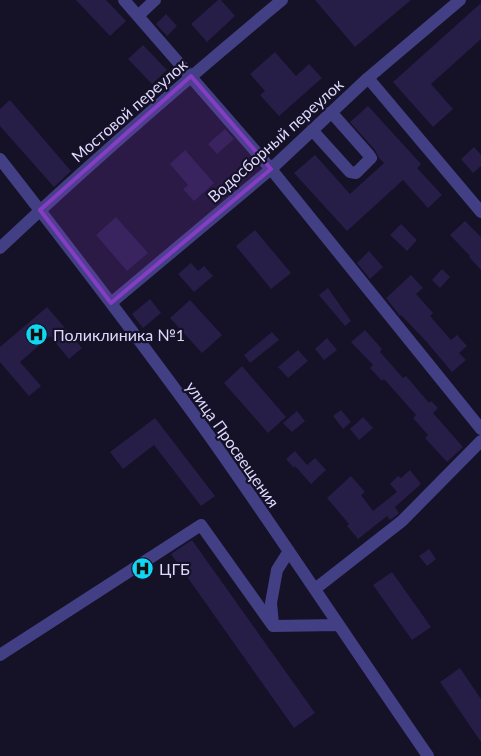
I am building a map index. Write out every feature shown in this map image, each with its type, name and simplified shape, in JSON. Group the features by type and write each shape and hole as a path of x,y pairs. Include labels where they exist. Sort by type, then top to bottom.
{"street":[{"path":"124,0 272,169 481,429"},
{"path":"138,16 155,0"},
{"name":"Мостовой переулок","path":"0,248 40,210 192,76 282,0"},
{"name":"Водосборный переулок","path":"111,303 272,169 368,78 460,0"},
{"path":"368,78 481,212"},
{"path":"312,130 350,172 356,173 370,161 369,155 331,112"},
{"name":"улица Просвещения","path":"0,159 111,303 208,434 428,756"},
{"path":"315,589 402,521 481,441"},
{"path":"0,655 201,525 273,626"},
{"path":"273,626 271,603 277,570 289,551"},
{"path":"273,626 338,625"}],"highlighted area":[{"path":"191,76 271,169 111,303 40,210"}],"building":[{"path":"76,0 106,0 126,21 110,36"},
{"path":"218,0 221,0 235,16 207,42 191,24"},
{"path":"315,0 411,0 355,47"},
{"path":"481,3 481,39 431,84 453,109 433,127 393,82"},
{"path":"166,14 177,26 167,36 156,24"},
{"path":"143,45 167,70 152,84 128,59"},
{"path":"275,52 296,76 309,64 322,78 279,116 260,95 265,91 250,74"},
{"path":"10,100 71,171 54,187 0,126 0,109"},
{"path":"368,106 421,164 417,168 442,195 428,208 403,180 347,231 294,173 315,155 350,194 384,163 350,122"},
{"path":"225,129 234,139 217,154 208,144"},
{"path":"474,147 481,155 481,166 473,173 461,159"},
{"path":"185,150 214,183 194,201 183,189 188,185 170,164"},
{"path":"116,217 148,253 127,271 96,235"},
{"path":"465,221 481,237 481,270 450,235"},
{"path":"401,224 417,240 407,251 390,235"},
{"path":"255,230 291,273 271,289 236,246"},
{"path":"369,251 383,267 370,279 357,263"},
{"path":"191,263 198,271 204,266 213,276 194,292 178,274"},
{"path":"442,269 450,277 440,288 432,280"},
{"path":"411,275 423,288 416,294 433,313 430,316 451,340 457,335 467,346 459,353 466,360 452,372 425,340 400,316 386,298"},
{"path":"328,288 351,321 345,326 319,295"},
{"path":"150,299 161,313 143,328 132,314"},
{"path":"190,300 222,335 202,353 170,318"},
{"path":"47,307 82,348 69,359 50,336 20,362 41,386 29,396 0,362 0,347"},
{"path":"365,330 382,349 380,352 403,378 406,376 429,403 431,401 438,408 433,413 463,447 447,462 425,438 428,435 413,418 416,415 384,379 382,381 370,368 373,365 351,342"},
{"path":"272,332 279,340 250,363 244,355"},
{"path":"327,338 337,350 324,360 315,349"},
{"path":"298,350 308,361 288,378 278,367"},
{"path":"242,366 286,417 268,433 224,383"},
{"path":"341,410 351,422 343,429 333,416"},
{"path":"297,411 305,421 292,432 283,423"},
{"path":"363,417 373,428 359,440 350,429"},
{"path":"155,418 215,496 201,506 154,445 123,469 110,452"},
{"path":"295,451 307,465 315,458 326,470 311,484 286,459"},
{"path":"410,470 421,484 395,507 399,513 397,515 390,520 387,516 358,539 347,526 349,524 327,498 351,476 365,492 361,495 373,511 397,492 390,484 398,476 401,478"},
{"path":"192,540 315,713 294,728 171,554"},
{"path":"429,549 436,559 427,566 419,556"},
{"path":"392,572 431,627 412,640 373,585"},
{"path":"460,668 481,699 481,742 440,682"}],"place":[{"name":"Поликлиника №1","path":"37,334"},
{"name":"ЦГБ","path":"143,568"}]}
